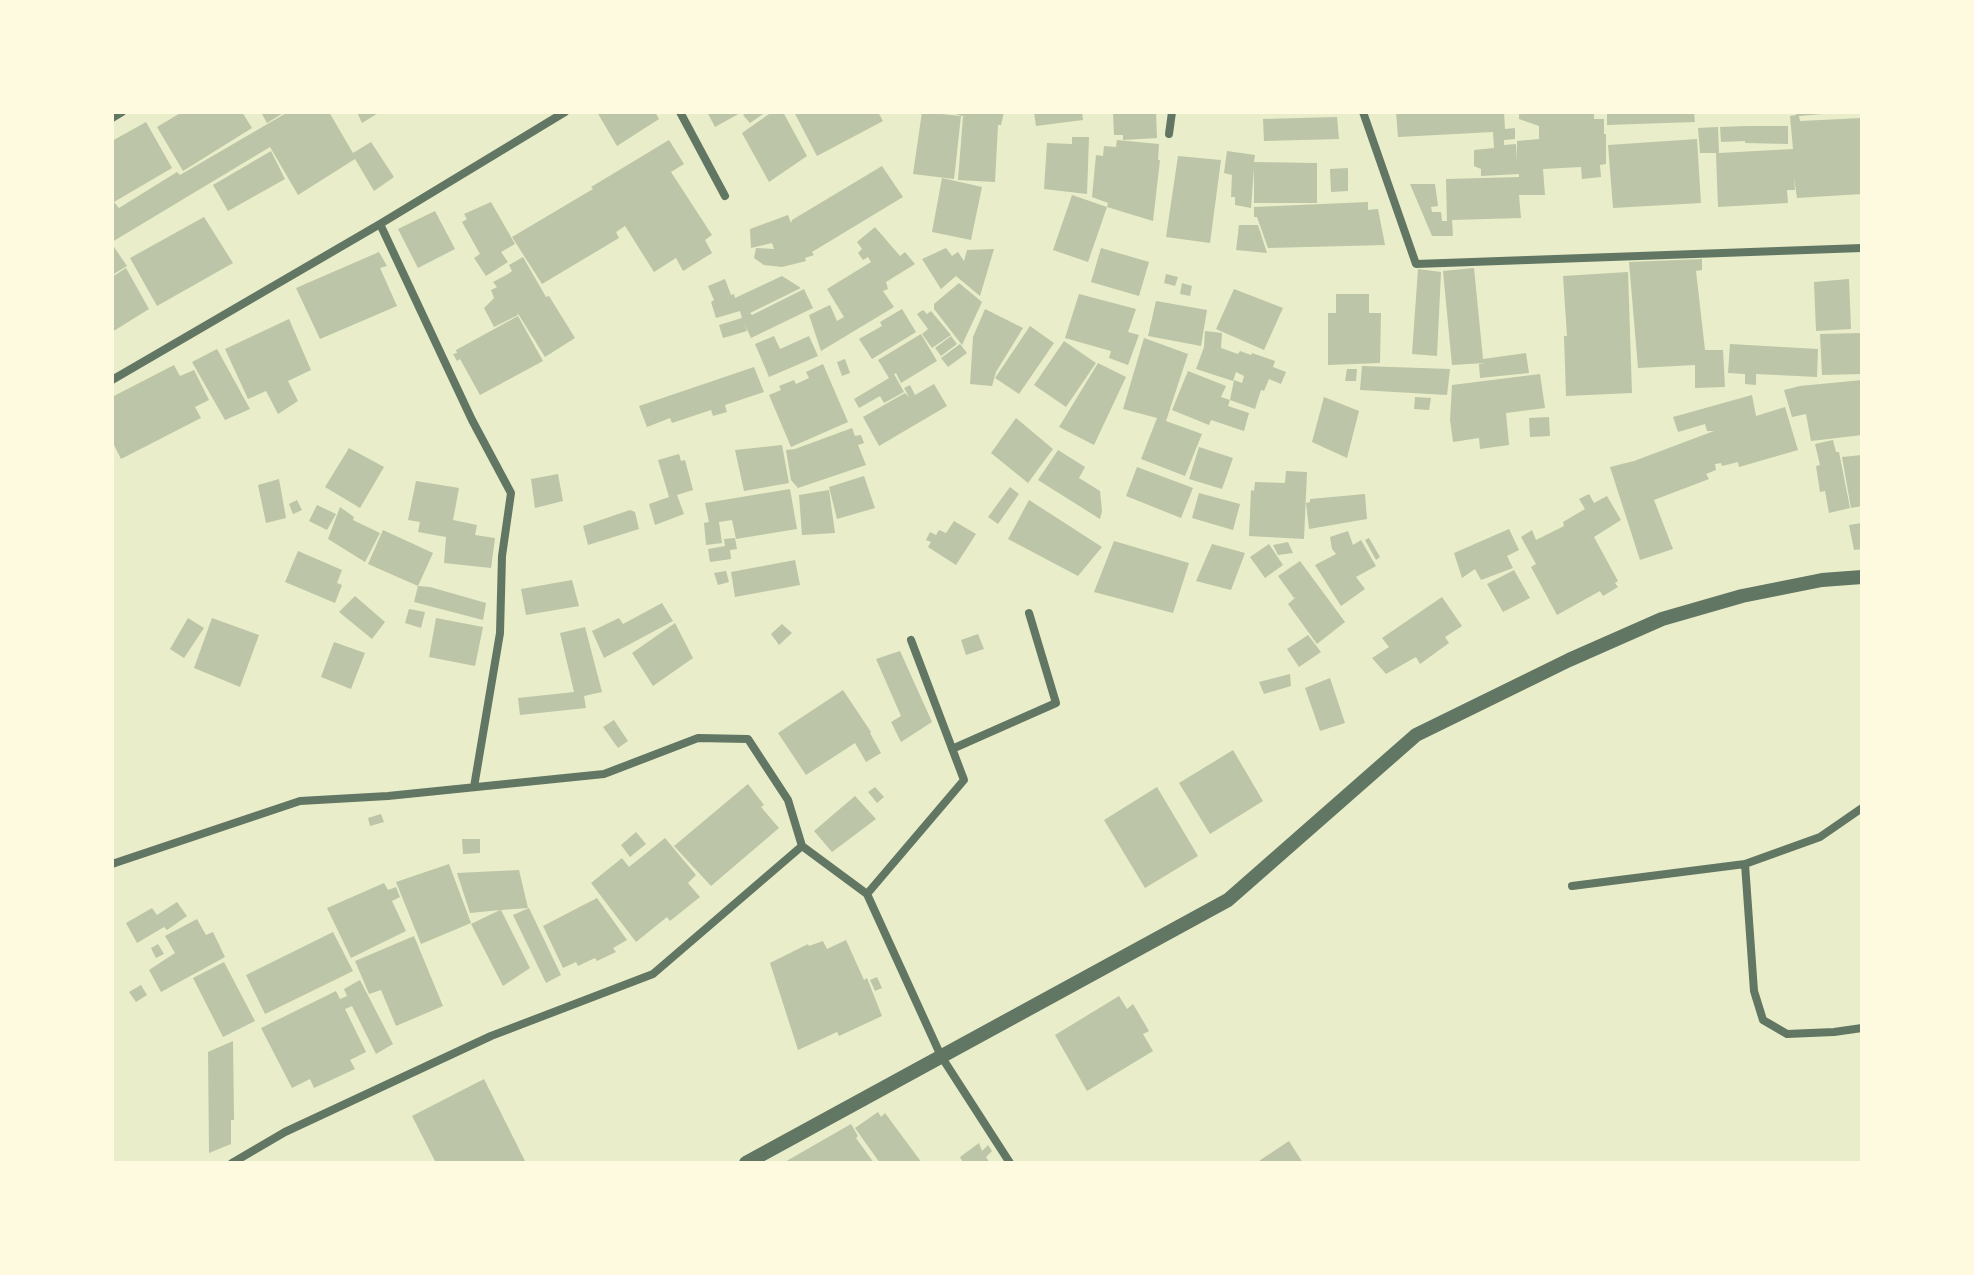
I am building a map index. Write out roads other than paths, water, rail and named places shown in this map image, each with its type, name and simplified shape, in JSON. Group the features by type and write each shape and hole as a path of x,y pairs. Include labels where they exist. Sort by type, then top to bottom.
{"street":[{"path":"112,118 122,112"},
{"path":"112,380 565,112"},
{"path":"680,112 725,196"},
{"path":"1169,134 1172,112"},
{"path":"1363,112 1416,264 1862,248"},
{"path":"380,224 472,420 511,493 502,556 500,633 474,787"},
{"path":"746,1163 1228,900 1416,735 1569,660 1662,619 1742,596 1822,580 1862,577"},
{"path":"952,749 1056,703 1029,613"},
{"path":"867,894 964,780 911,640"},
{"path":"112,864 300,801 388,796 604,774 698,738 748,739 788,800 802,846 867,894 941,1056 1010,1163"},
{"path":"1572,886 1745,864 1820,837 1862,808"},
{"path":"233,1163 285,1132 491,1036 653,974 802,846"},
{"path":"1745,864 1754,991 1763,1020 1787,1034 1862,1028"}]}
